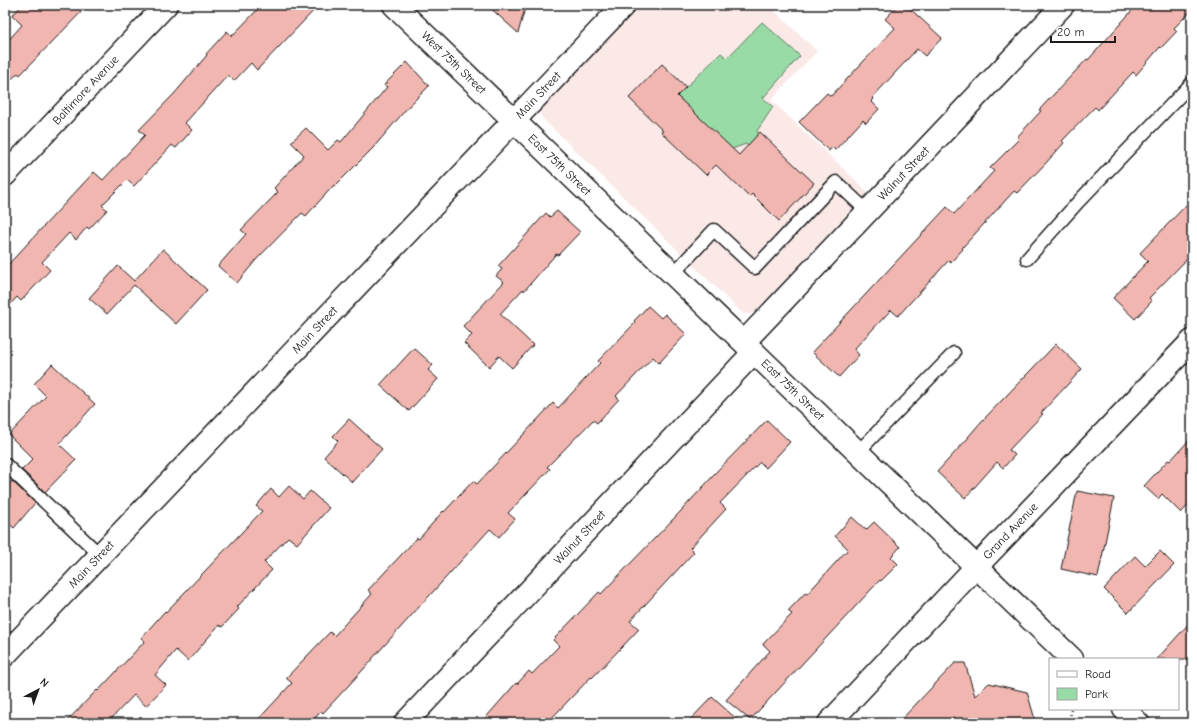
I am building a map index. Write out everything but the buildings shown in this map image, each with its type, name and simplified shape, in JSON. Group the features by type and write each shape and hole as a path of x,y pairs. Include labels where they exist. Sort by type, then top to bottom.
{"street":[{"name":"Baltimore Avenue","path":"5,175 166,5"},
{"name":"West 75th Street","path":"394,5 514,120"},
{"name":"Main Street","path":"5,655 624,5"},
{"name":"Walnut Street","path":"405,723 749,347 868,211 1063,5"},
{"name":"East 75th Street","path":"514,120 1071,658"},
{"name":"Grand Avenue","path":"829,723 1192,341"},
{"path":"1125,710 1138,723"}],"lane":[{"path":"1027,260 1079,201 1192,83"},
{"path":"673,274 714,230 755,268 836,182 868,211"},
{"path":"858,452 954,353"},
{"path":"5,464 100,555"}],"path":[{"path":"1070,723 1071,710"}],"shaded area":[{"path":"639,5 768,5 817,51 771,100 868,192 755,312 751,314 744,314 740,311 543,119 541,115 540,111 543,104"}],"green space":[{"path":"762,22 800,56 763,98 773,107 757,131 759,134 748,146 746,144 732,149 677,96 721,53 727,58"}]}
